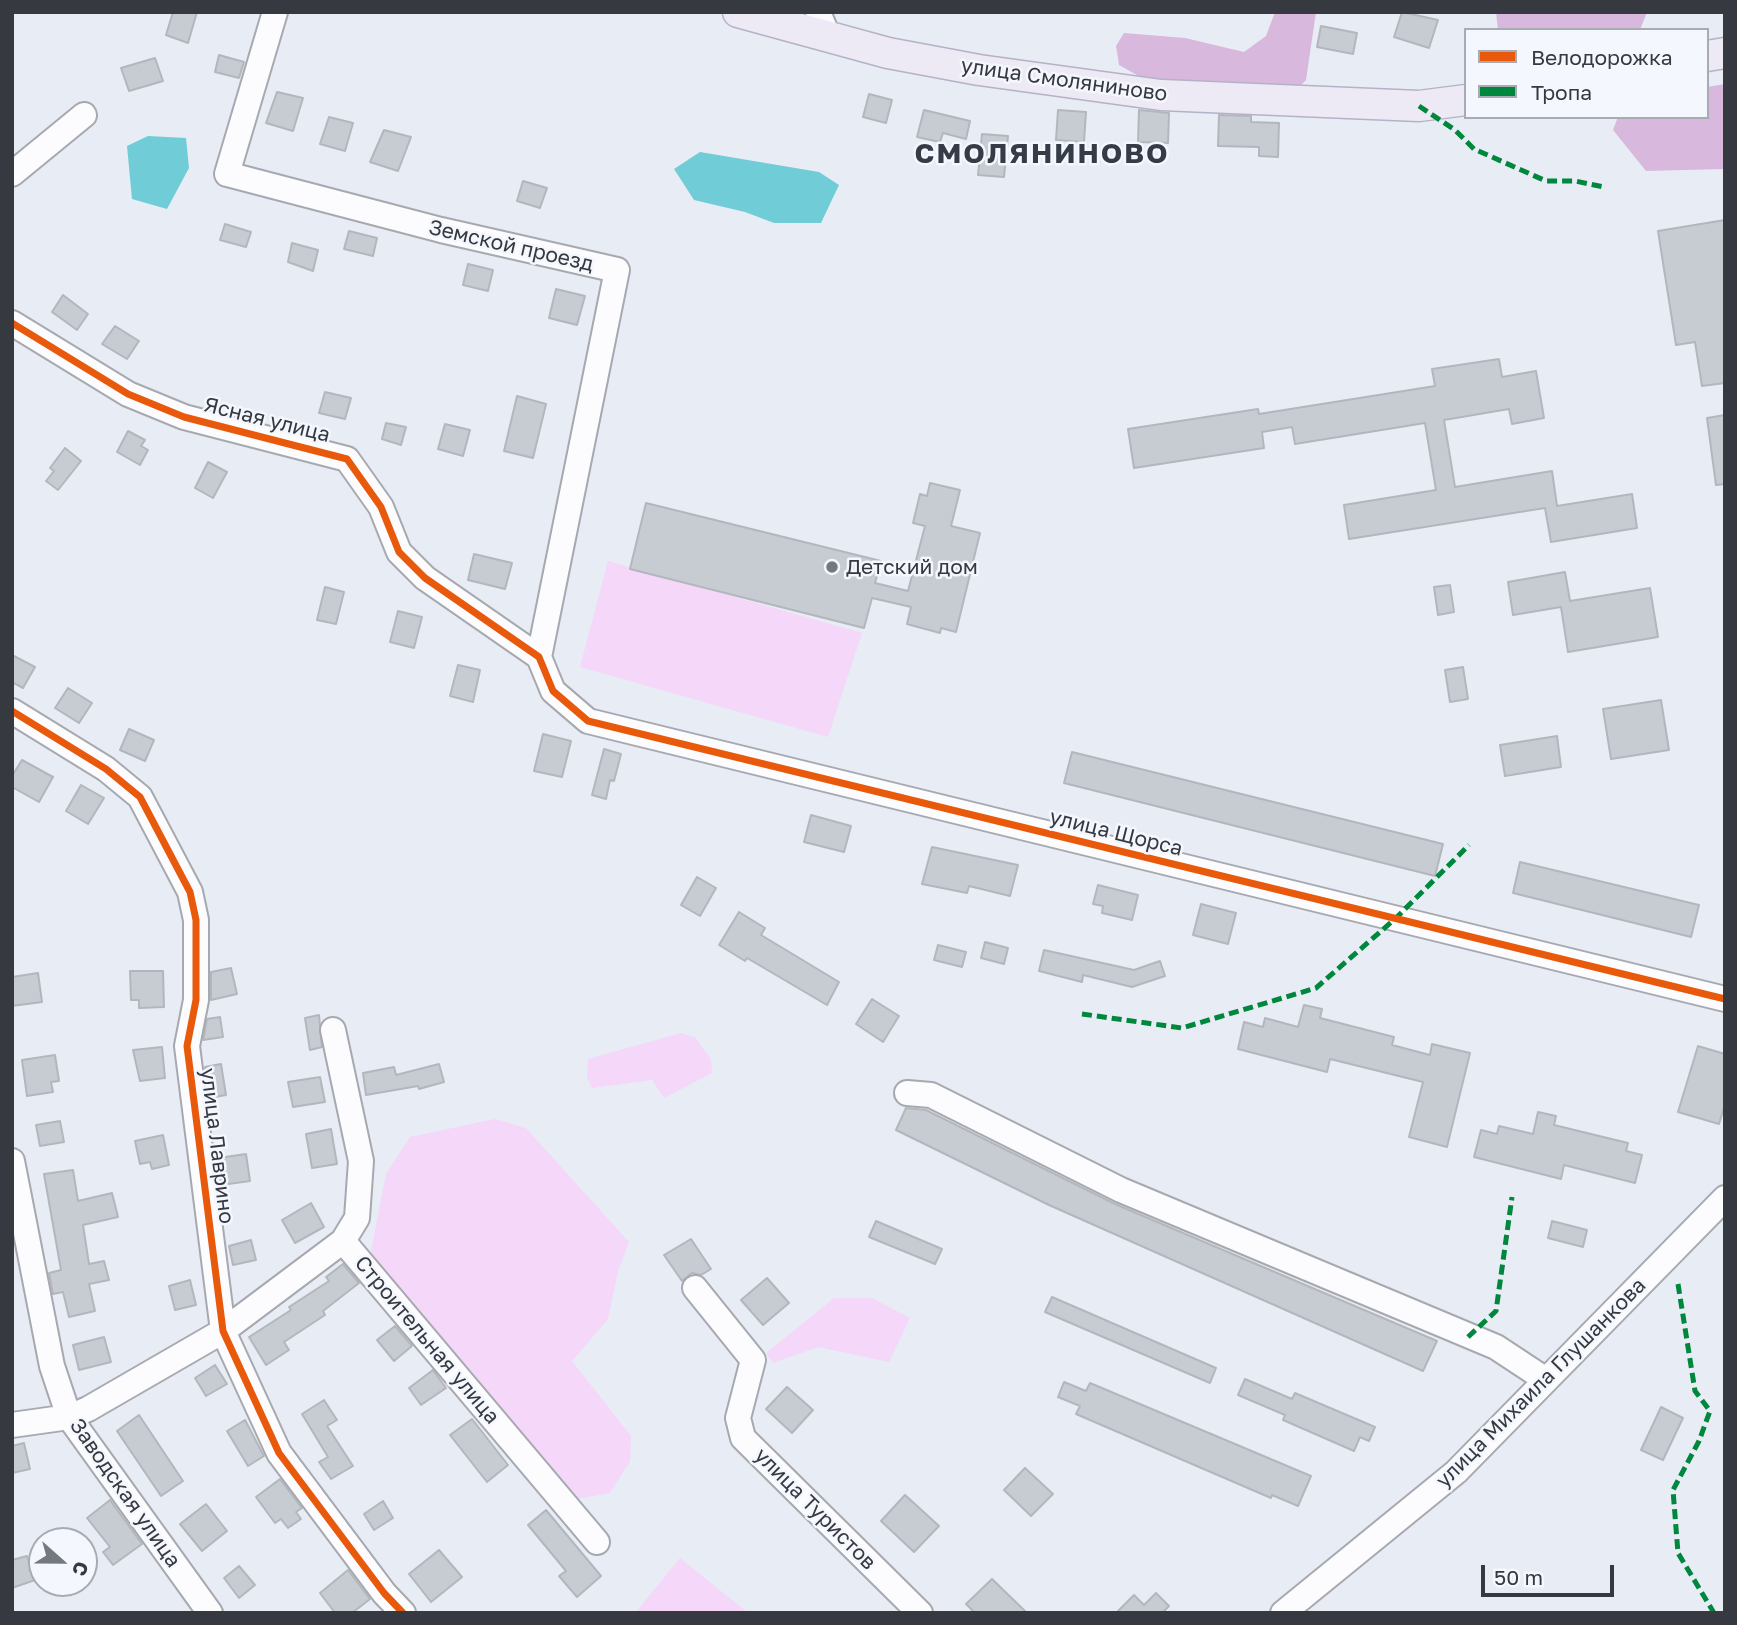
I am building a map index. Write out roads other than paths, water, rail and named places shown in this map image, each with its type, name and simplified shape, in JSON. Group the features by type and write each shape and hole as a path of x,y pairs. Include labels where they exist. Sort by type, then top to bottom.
{"main road":[{"name":"улица Смоляниново","path":"738,12 823,24 888,53 979,70 1161,95 1419,106 1464,100"}],"street":[{"name":"Земской проезд","path":"275,12 227,174 441,230 617,270 536,655"},
{"path":"12,174 84,115"},
{"name":"Ясная улица","path":"12,323 128,394 184,417 346,459 381,507 399,552 425,578 536,655"},
{"name":"улица Щорса","path":"536,655 553,691 588,721 1725,999"},
{"name":"улица Лаврино","path":"12,710 106,769 140,797 190,892 196,920 196,1000 187,1046 223,1331 279,1453 384,1593 403,1613"},
{"name":"Строительная улица","path":"333,1030 361,1161 358,1218 344,1241 597,1542"},
{"path":"907,1093 930,1095 1121,1189 1496,1347 1546,1380"},
{"name":"Заводская улица","path":"12,1161 52,1366 69,1417 210,1613"},
{"name":"улица Михаила Глушанкова","path":"1283,1613 1456,1472 1725,1198"},
{"path":"12,1425 69,1417 88,1409 223,1331 344,1241"},
{"name":"улица Туристов","path":"695,1288 753,1360 738,1418 743,1438 920,1613"}],"water":[{"path":"148,136 186,138 189,168 167,209 132,199 127,146"},
{"path":"700,152 819,172 839,185 821,223 774,223 745,212 694,200 674,169"}],"place":[{"name":"Детский дом","path":"832,567"}],"district":[{"name":"СМОЛЯНИНОВО","path":"1042,154"}]}
